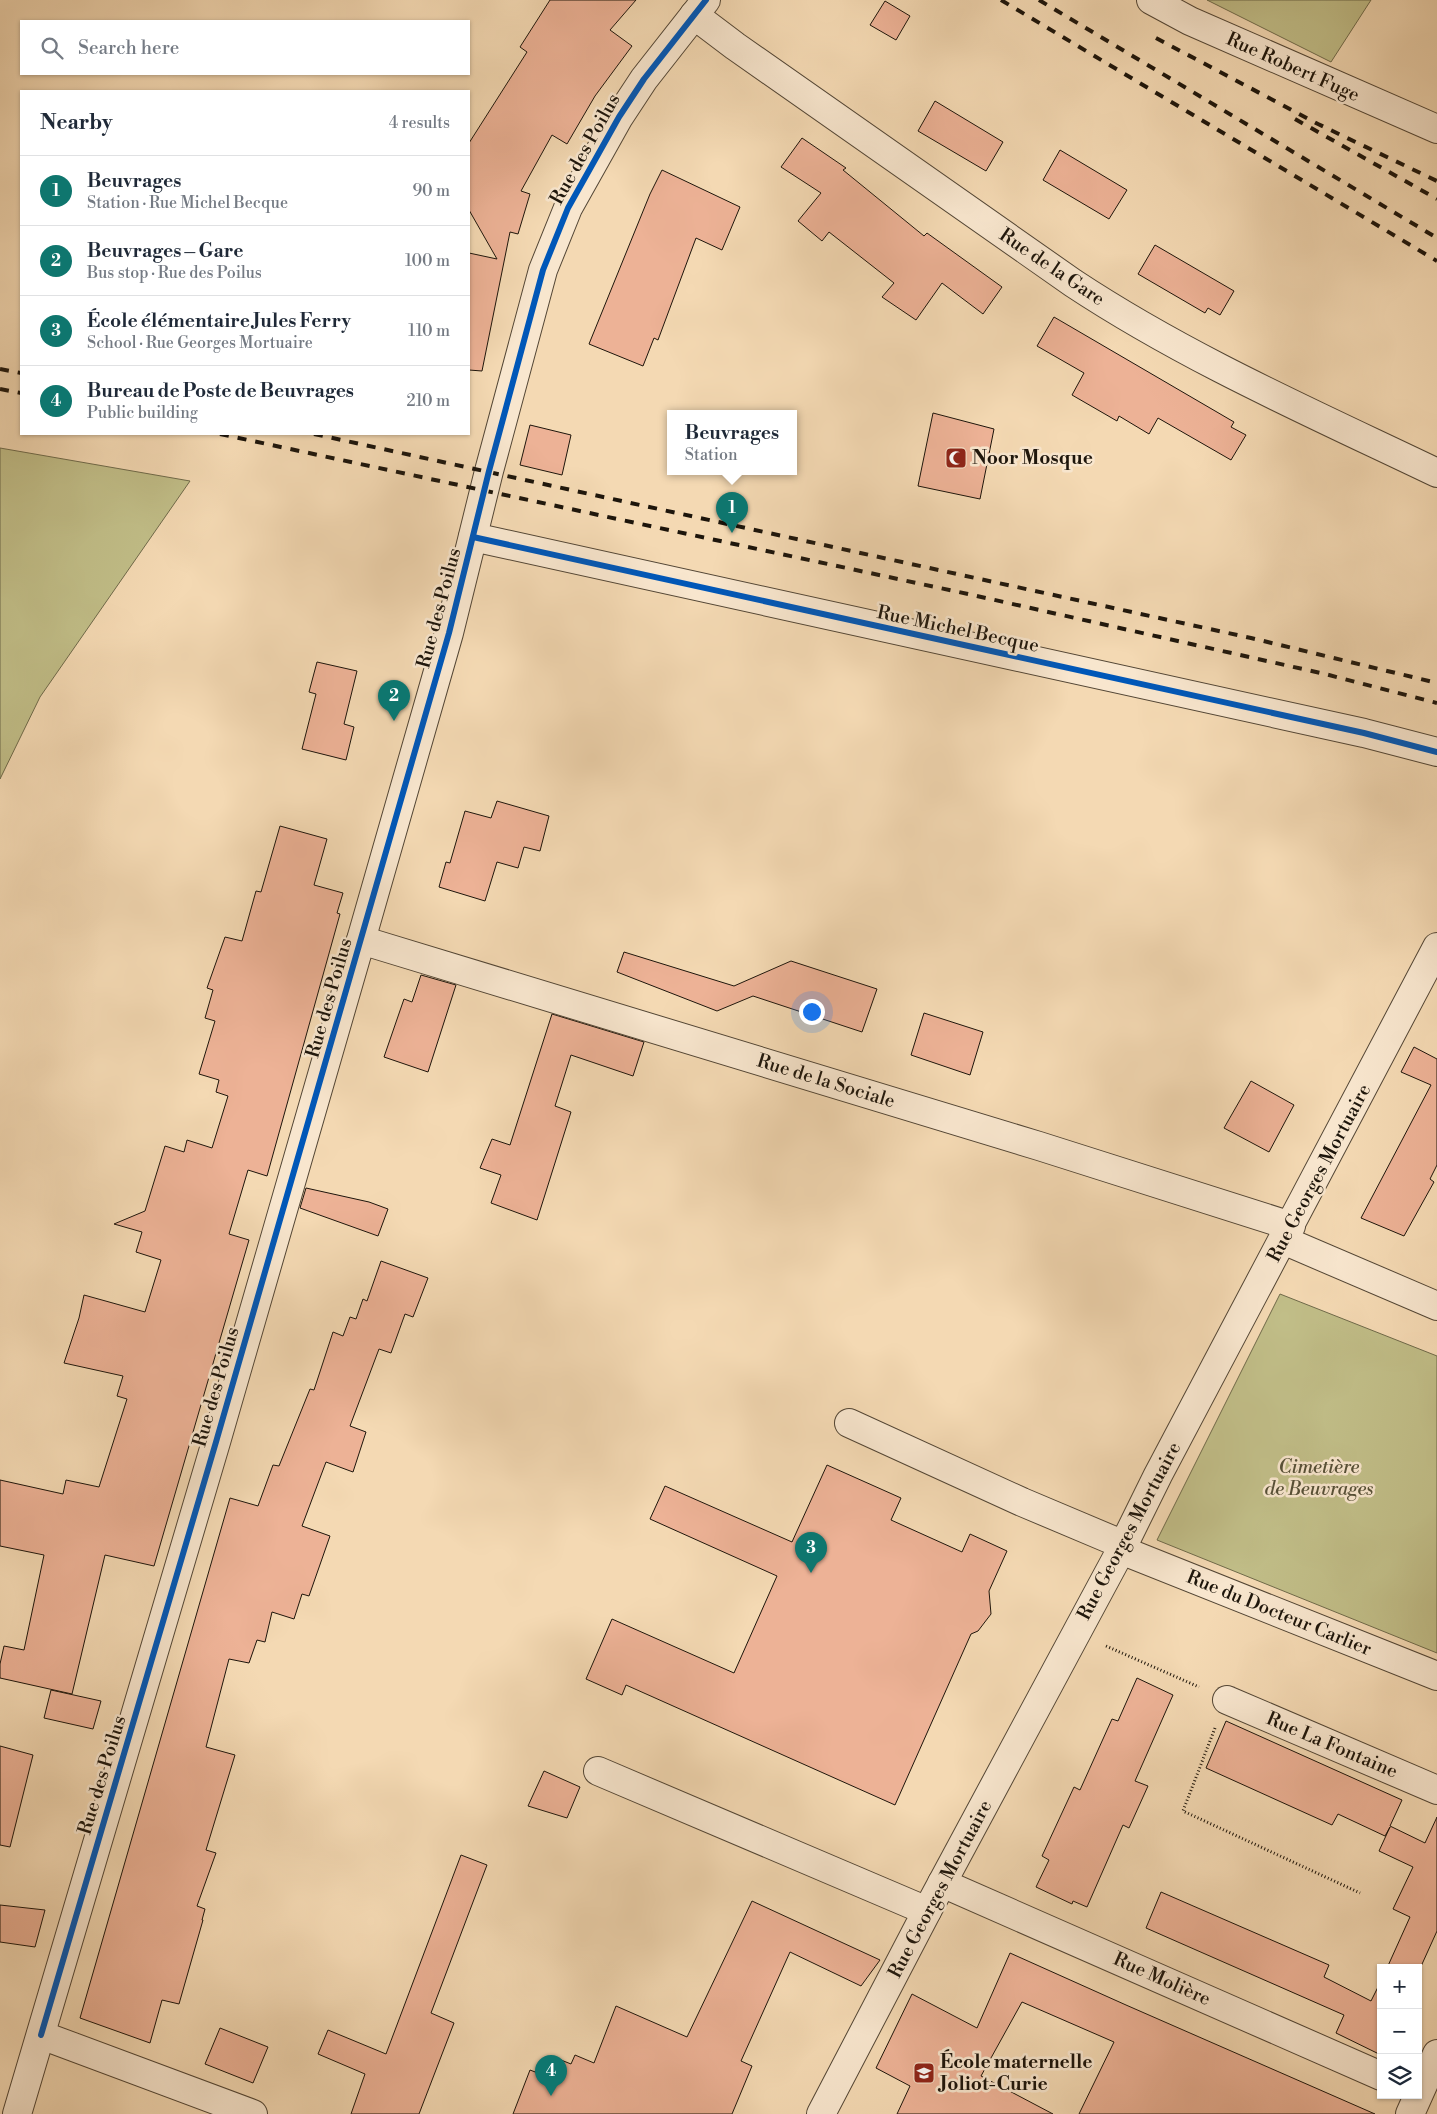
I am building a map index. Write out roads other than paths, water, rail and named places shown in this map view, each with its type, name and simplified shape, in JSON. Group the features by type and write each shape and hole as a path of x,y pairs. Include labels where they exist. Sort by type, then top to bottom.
{"street":[{"name":"Rue Robert Fuge","path":"1152,0 1190,21 1437,129"},
{"name":"Rue de la Gare","path":"700,8 735,46 1057,272 1124,316 1205,362 1437,473"},
{"name":"Rue des Poilus","path":"17,2114 216,1442 449,633 543,270 559,228 589,168 632,96 700,8"},
{"name":"Rue Michel Becque","path":"473,537 1344,729 1437,752"},
{"name":"Rue de la Sociale","path":"361,940 1020,1140 1287,1233 1437,1306"},
{"name":"Rue Georges Mortuaire","path":"822,2114 942,1882 1122,1547 1158,1474 1437,947"},
{"name":"Rue du Docteur Carlier","path":"849,1424 1122,1547 1437,1676"},
{"name":"Rue La Fontaine","path":"1227,1700 1437,1790"},
{"path":"598,1771 927,1911"},
{"name":"Rue Molière","path":"942,1882 1377,2074"},
{"path":"41,2034 253,2114"},
{"path":"1416,2100 1437,2054"}],"railway":[{"path":"1001,0 1437,261"},
{"path":"1039,0 1437,238"},
{"path":"1156,38 1318,124 1437,181"},
{"path":"1295,119 1437,199"},
{"path":"0,369 20,373"},
{"path":"0,389 20,393"},
{"path":"225,435 968,594 1325,674 1437,703"},
{"path":"319,435 1251,638 1437,683"}],"place":[{"name":"Noor Mosque","path":"956,458"},
{"name":"Beuvrages","path":"732,533"},
{"name":"Beuvrages – Gare","path":"394,721"},
{"name":"École élémentaire Jules Ferry","path":"811,1573"},
{"name":"École maternelle Joliot-Curie","path":"924,2073"},
{"name":"Bureau de Poste de Beuvrages","path":"551,2096"}],"park label":[{"name":"Cimetière de Beuvrages","path":"1319,1478"}]}
